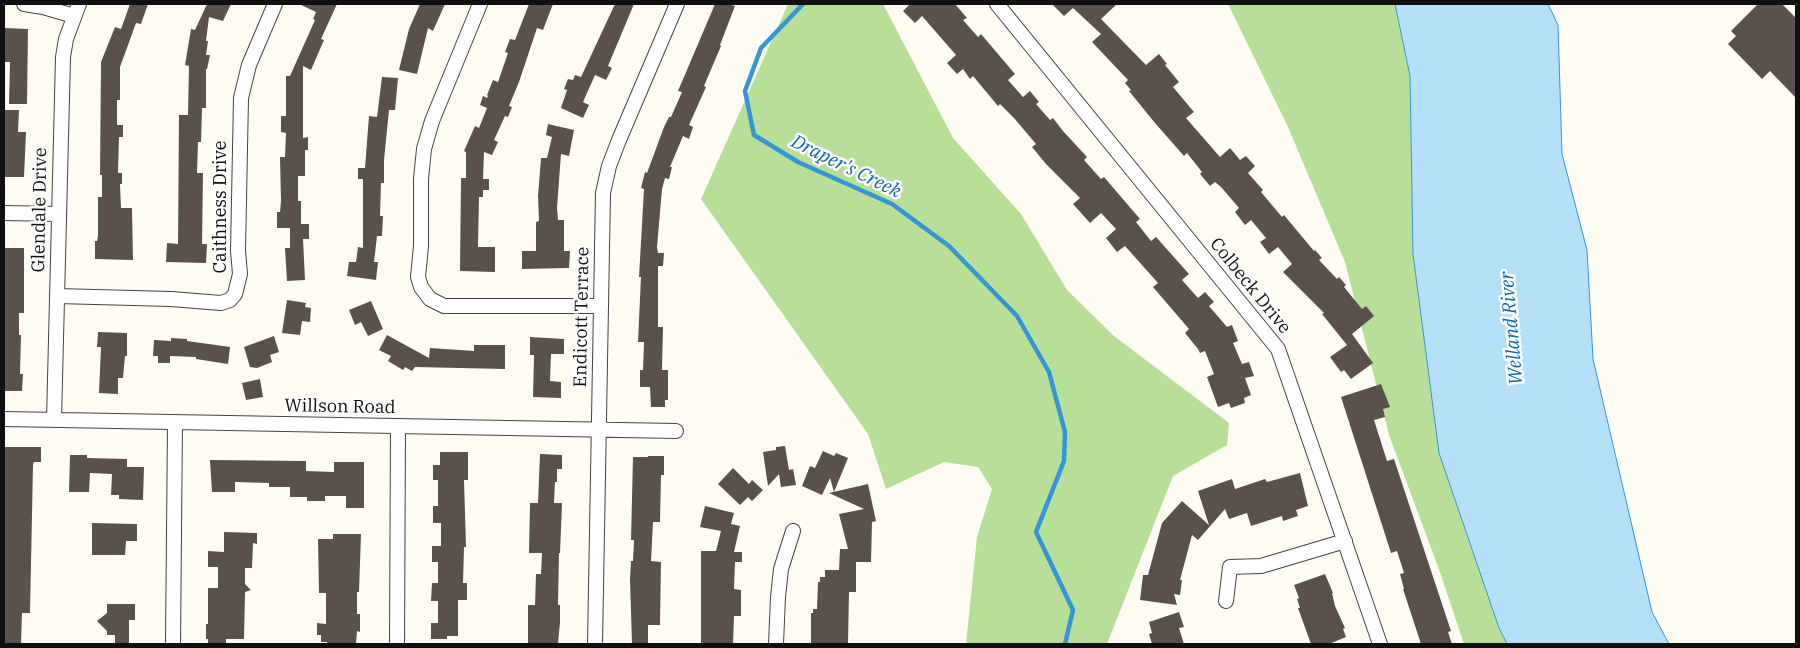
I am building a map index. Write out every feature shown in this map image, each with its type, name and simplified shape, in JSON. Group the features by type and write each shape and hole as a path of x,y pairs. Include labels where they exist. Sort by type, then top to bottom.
{"street":[{"path":"24,4 77,10"},
{"name":"Caithness Drive","path":"57,296 171,299 221,303 230,300 236,294 240,274 238,251 241,98 250,66 275,4"},
{"path":"480,4 442,93 424,150 421,179 421,246 418,277 421,287 430,299 444,306 601,306"},
{"name":"Endicott Terrace","path":"595,644 603,193 609,166 677,4"},
{"name":"Colbeck Drive","path":"997,4 1278,349 1380,644"},
{"name":"Glendale Drive","path":"54,420 63,56 66,39 77,10"},
{"path":"4,213 59,214"},
{"name":"Willson Road","path":"4,419 676,431"},
{"path":"173,644 175,423"},
{"path":"397,644 398,426"},
{"path":"776,644 781,569 793,531"},
{"path":"1226,601 1230,567 1261,566 1345,541"}],"green space":[{"path":"788,4 883,4 953,138 1021,214 1067,290 1114,336 1229,423 1227,445 1173,476 1107,644 966,644 977,537 992,489 978,467 944,462 886,489 868,434 701,199"},
{"path":"1228,4 1395,4 1410,76 1413,254 1439,453 1499,628 1507,644 1464,644 1440,572 1389,435 1345,262 1288,127"}],"water":[{"name":"Welland River","path":"1395,4 1548,4 1558,25 1562,154 1587,250 1593,359 1652,612 1669,644 1507,644 1499,628 1439,453 1413,254 1410,76"}],"building":[{"path":"130,4 148,4 141,24 136,23 120,67 120,100 117,100 117,125 123,125 123,137 119,137 118,173 122,173 122,184 120,184 121,208 132,208 133,260 95,259 95,241 97,241 98,236 98,197 102,197 102,175 100,175 101,62 115,27 121,29"},
{"path":"207,4 231,4 223,21 209,17 206,41 208,41 206,55 210,55 206,69 206,108 202,108 201,142 198,142 197,173 203,173 202,244 207,244 206,263 166,262 167,243 178,244 179,115 188,115 189,66 185,65 191,29 195,30"},
{"path":"299,4 337,4 321,39 324,40 311,70 303,66 303,138 308,137 308,150 305,150 305,176 298,176 298,201 301,201 301,224 309,224 309,239 303,239 305,280 287,281 285,248 290,248 290,228 277,228 277,212 280,212 281,201 280,157 285,157 286,133 281,132 281,116 286,116 286,76 290,76 315,20 313,19 316,12"},
{"path":"420,4 445,4 433,31 428,28 417,74 399,70 409,29"},
{"path":"529,4 553,4 543,30 537,28 509,106 512,107 508,117 505,116 494,140 498,142 492,155 484,152 483,179 489,179 489,190 483,190 483,197 479,197 478,247 495,247 495,272 460,271 461,178 466,178 466,152 464,151 475,126 479,128 487,108 480,105 483,96 487,98 493,80 498,82 508,53 505,52 510,39 515,40"},
{"path":"615,4 634,4 608,66 612,68 606,80 595,75 583,102 589,105 583,118 561,108 567,90 564,89 568,79 573,80 575,75 581,77"},
{"path":"715,4 735,6 704,86 706,87 689,125 693,127 689,139 683,136 670,167 672,167 669,179 665,178 662,189 657,247 658,253 664,253 663,266 658,266 658,327 663,327 662,370 668,370 668,400 665,400 665,407 651,407 650,387 640,387 640,370 643,370 644,342 638,342 641,277 639,277 644,189 641,188 645,172 647,173 664,127 669,117 671,117 682,92 678,91"},
{"path":"910,4 955,4 967,18 963,20 978,37 981,34 1015,74 1008,80 1023,97 1030,91 1039,102 1036,104 1050,120 1053,118 1087,157 1084,160 1101,179 1104,177 1140,219 1136,222 1151,241 1156,237 1189,274 1182,280 1198,298 1205,292 1214,302 1209,306 1227,327 1232,325 1238,341 1233,343 1242,364 1249,362 1254,376 1245,378 1251,395 1244,398 1245,403 1231,408 1229,403 1218,407 1207,377 1214,374 1205,351 1200,353 1185,333 1189,329 1153,287 1158,283 1125,246 1117,252 1106,238 1116,229 1101,213 1090,223 1073,204 1080,198 1046,164 1032,147 1036,144 1014,118 1000,104 998,106 973,76 970,79 963,69 957,74 947,63 956,55 922,16 915,23 903,11"},
{"path":"1052,4 1117,4 1101,19 1146,65 1159,54 1167,64 1165,65 1179,82 1173,87 1194,112 1186,118 1220,157 1230,148 1240,160 1246,156 1255,166 1248,173 1263,190 1261,192 1282,217 1284,215 1322,258 1319,260 1337,279 1339,277 1346,285 1344,287 1362,309 1366,306 1374,316 1352,334 1373,363 1351,379 1344,370 1341,372 1330,357 1347,345 1322,314 1324,313 1283,272 1292,264 1278,247 1269,254 1260,242 1266,238 1251,220 1245,225 1235,212 1239,208 1221,187 1215,182 1210,186 1187,153 1184,156 1155,123 1129,91 1131,90 1125,83 1128,80 1092,42 1101,34 1073,8 1064,16"},
{"path":"1758,4 1782,4 1796,18 1796,98 1770,71 1762,79 1728,44 1736,36 1731,31"},
{"path":"4,28 28,29 27,104 9,104 10,62 4,62"},
{"path":"382,77 398,78 395,110 389,110 384,160 384,183 381,183 380,216 383,216 382,236 377,236 374,262 378,262 376,280 347,276 349,262 356,262 358,247 363,248 363,179 358,179 358,168 365,168 369,116 377,117"},
{"path":"4,110 19,110 18,132 26,132 24,177 4,177"},
{"path":"548,124 574,130 569,156 561,154 557,208 558,220 564,220 564,251 570,251 569,268 522,269 522,251 536,251 536,222 539,221 538,196 541,158 547,158 552,137 546,135"},
{"path":"4,248 24,248 24,313 19,313 19,335 21,335 20,374 23,374 22,391 4,391"},
{"path":"287,300 306,303 305,307 311,308 310,322 302,321 300,335 282,333"},
{"path":"371,301 383,329 368,336 361,322 355,325 349,310"},
{"path":"98,332 127,333 127,356 125,356 123,378 118,378 118,394 99,393 101,347 97,347"},
{"path":"387,335 429,358 430,348 474,351 474,345 505,345 505,369 415,367 412,371 405,367 403,370 388,361 391,356 379,350"},
{"path":"274,336 279,352 270,355 272,362 257,368 250,367 244,347"},
{"path":"530,337 564,339 564,354 551,354 550,381 561,382 561,398 533,397 534,355 530,355"},
{"path":"171,338 230,347 228,364 196,359 196,357 170,356 170,363 158,363 158,356 153,356 154,340 171,341"},
{"path":"260,379 263,397 246,400 242,383"},
{"path":"1381,384 1390,407 1383,409 1385,417 1374,420 1387,461 1394,459 1451,631 1448,632 1452,644 1421,644 1403,589 1400,574 1404,573 1397,551 1391,553 1341,397"},
{"path":"785,446 789,470 793,469 796,485 781,487 779,474 768,486 763,452"},
{"path":"5,447 41,447 41,462 34,462 33,465 30,613 22,613 21,644 4,644"},
{"path":"823,451 834,456 836,453 848,458 834,492 830,478 822,495 802,486 810,466 815,468"},
{"path":"440,452 468,452 468,480 464,480 466,547 464,547 463,583 467,583 467,600 458,600 458,636 447,636 447,639 431,639 431,623 438,623 438,601 431,601 432,583 438,583 438,562 432,562 432,546 441,546 441,523 433,523 433,506 438,506 438,480 433,480 433,465 440,465"},
{"path":"540,454 562,455 562,469 557,469 554,503 562,503 559,553 558,605 560,605 560,622 558,644 528,644 528,605 535,605 536,574 541,574 542,553 529,553 530,503 538,503"},
{"path":"70,455 87,455 87,458 127,459 127,467 144,467 143,500 119,499 119,495 111,495 112,474 90,473 89,492 69,492"},
{"path":"664,456 664,475 661,475 660,522 653,522 651,561 661,562 660,625 648,625 648,644 632,644 630,579 634,540 631,540 633,457"},
{"path":"210,460 306,461 306,471 334,472 334,462 364,462 364,508 346,508 346,496 325,496 325,501 307,501 307,497 290,497 290,487 269,487 269,483 235,482 235,492 212,492"},
{"path":"733,468 749,484 752,480 763,490 752,501 748,497 740,505 718,484"},
{"path":"1300,473 1308,506 1296,510 1298,516 1283,521 1282,516 1251,526 1247,513 1229,519 1225,509 1198,540 1192,535 1180,580 1182,580 1180,595 1174,594 1177,605 1140,600 1143,575 1148,575 1162,523 1182,501 1209,525 1198,491 1232,479 1235,489 1265,479 1267,482"},
{"path":"868,484 876,521 872,522 871,562 856,562 856,592 849,592 848,644 811,644 811,613 813,613 813,609 817,609 818,582 820,582 820,577 825,577 825,570 839,570 840,549 848,549 839,514 864,509 829,493"},
{"path":"705,506 734,513 731,524 740,526 734,552 742,552 742,562 735,562 734,589 741,590 741,616 734,616 733,644 701,644 701,551 716,551 721,531 700,527"},
{"path":"92,523 137,524 137,541 126,541 125,555 92,555"},
{"path":"224,532 257,533 257,544 253,543 252,568 245,568 245,584 251,590 245,592 244,639 226,639 226,644 208,644 206,624 208,624 208,588 218,588 218,567 208,567 208,551 224,552"},
{"path":"333,534 361,534 359,592 357,592 357,614 360,614 360,632 357,631 356,644 327,644 327,642 321,642 321,635 317,635 317,623 326,624 326,593 319,593 318,539 333,539"},
{"path":"1325,574 1333,593 1335,606 1345,628 1343,629 1346,637 1329,644 1311,644 1298,608 1300,608 1297,599 1299,598 1294,585"},
{"path":"107,604 135,604 135,620 129,620 129,644 115,644 115,635 107,635 107,631 97,621 107,613"},
{"path":"1179,612 1184,627 1179,628 1184,644 1152,644 1149,634 1152,633 1149,622"}],"waterway":[{"name":"Draper's Creek","path":"803,4 761,48 745,91 754,135 798,162 892,204 949,246 1017,316 1049,372 1065,432 1064,461 1036,532 1073,610 1065,644"}]}
